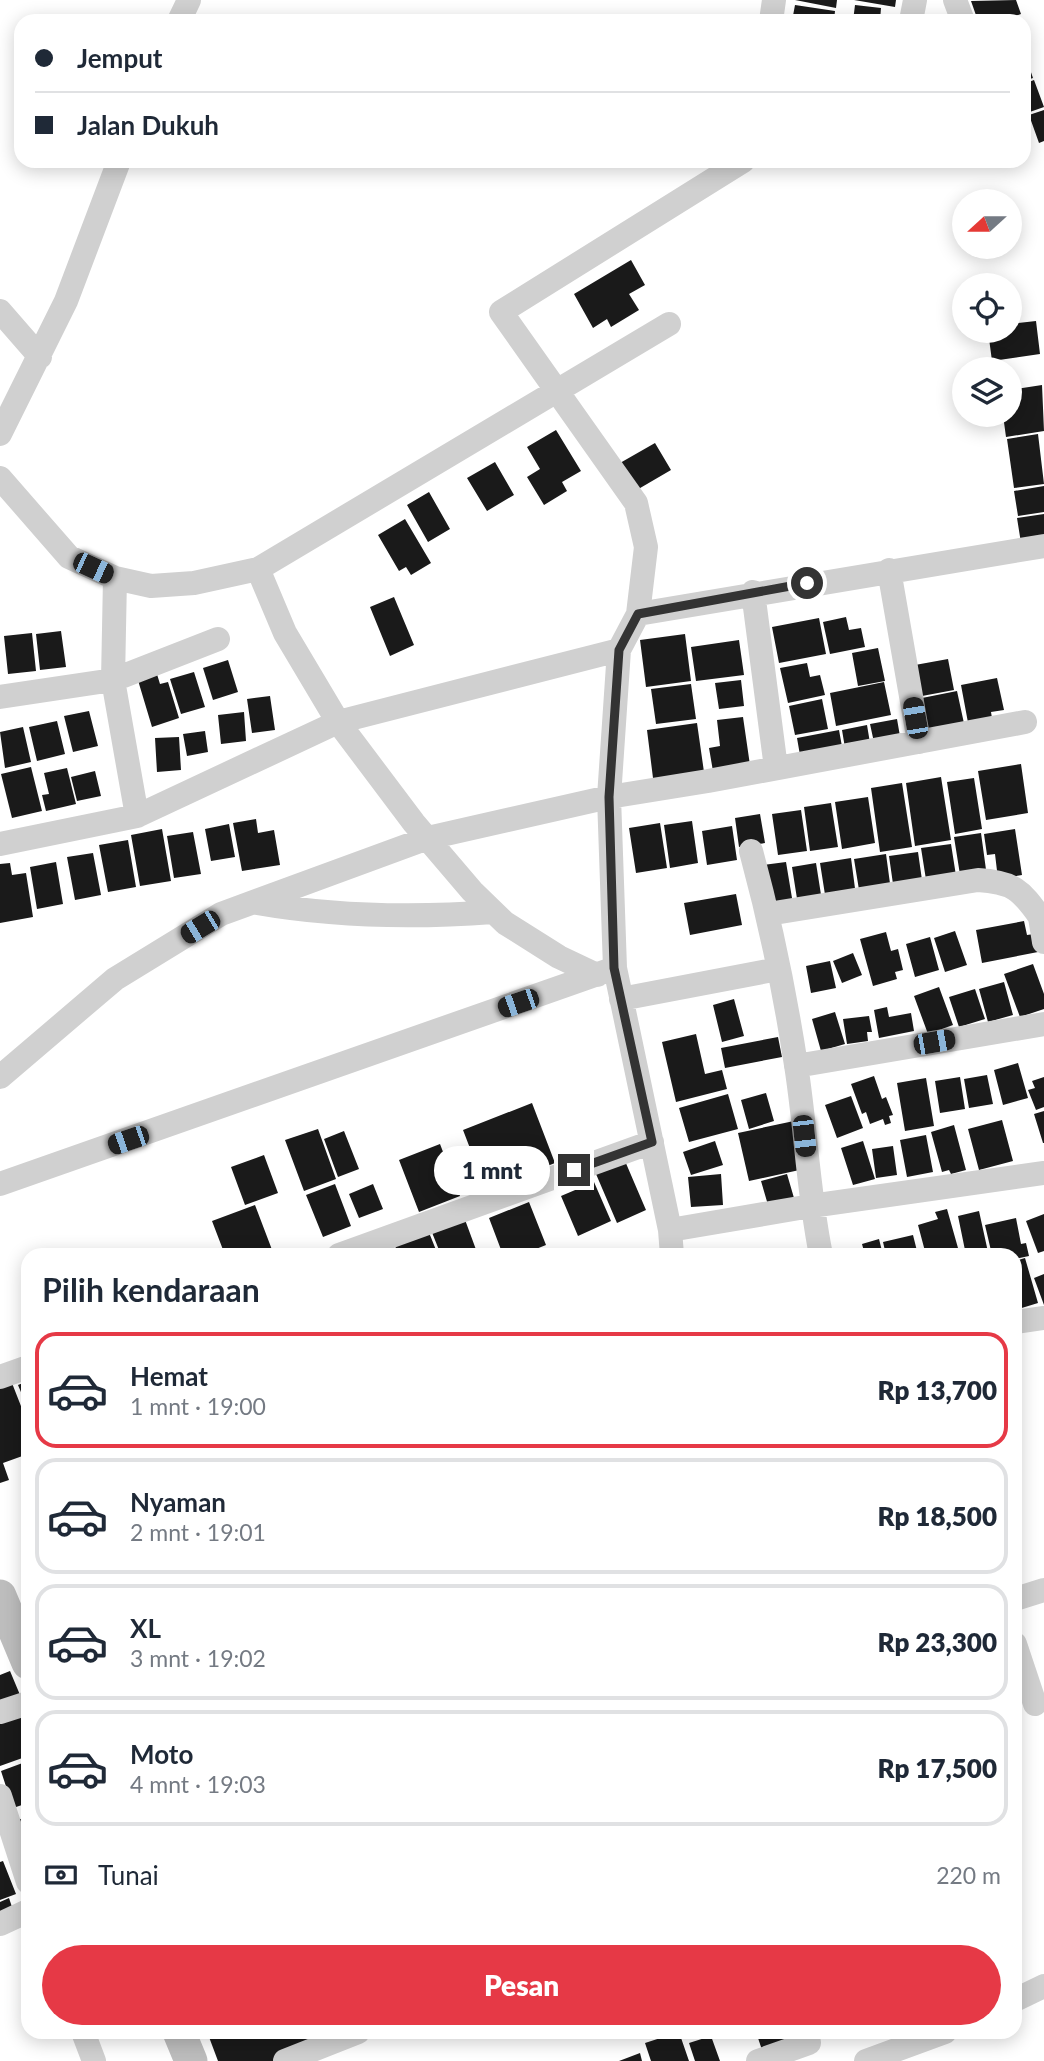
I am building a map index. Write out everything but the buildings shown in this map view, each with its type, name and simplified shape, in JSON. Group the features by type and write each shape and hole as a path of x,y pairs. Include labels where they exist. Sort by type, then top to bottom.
{"street":[{"path":"2,425 40,357 78,273 116,168"},
{"path":"732,168 501,312 636,503 645,537 638,614 619,650 609,797 606,972 621,999 671,1243 811,1206 1044,1173"},
{"path":"0,311 40,357"},
{"path":"0,478 69,557 116,579 151,586 194,583 258,569 668,324"},
{"path":"638,614 753,592 1044,546"},
{"path":"258,569 285,633 338,722 428,838 493,912 548,950 606,972"},
{"path":"889,570 919,742"},
{"path":"116,579 113,680 137,816"},
{"path":"753,592 776,768"},
{"path":"0,697 113,680 218,639"},
{"path":"0,844 137,816 338,722 619,650"},
{"path":"0,1077 115,979 221,915 428,838 609,797 1025,722"},
{"path":"751,851 768,914 796,1066 811,1206 820,1248"},
{"path":"768,914 978,880 1005,882 1018,891 1042,917 1044,942"},
{"path":"255,902 367,917 424,917 493,912"},
{"path":"621,999 778,969"},
{"path":"0,1184 606,972"},
{"path":"796,1066 1044,1024"},
{"path":"358,1248 652,1142"},
{"path":"1022,1321 1044,1318"},
{"path":"0,1377 21,1370"},
{"path":"1022,1598 1044,1590"},
{"path":"0,1596 21,1643"},
{"path":"1022,1673 1031,1710"},
{"path":"0,1712 21,1705"},
{"path":"0,1796 21,1860"},
{"path":"0,1924 21,1914"},
{"path":"1022,1997 1044,1986"},
{"path":"86,2039 94,2061"},
{"path":"182,2039 191,2061"},
{"path":"285,2061 340,2039"},
{"path":"866,2061 925,2039"},
{"path":"758,2061 810,2045"}],"route":[{"path":"574,1170 652,1142 614,968 609,797 619,650 638,614 807,583"}]}
